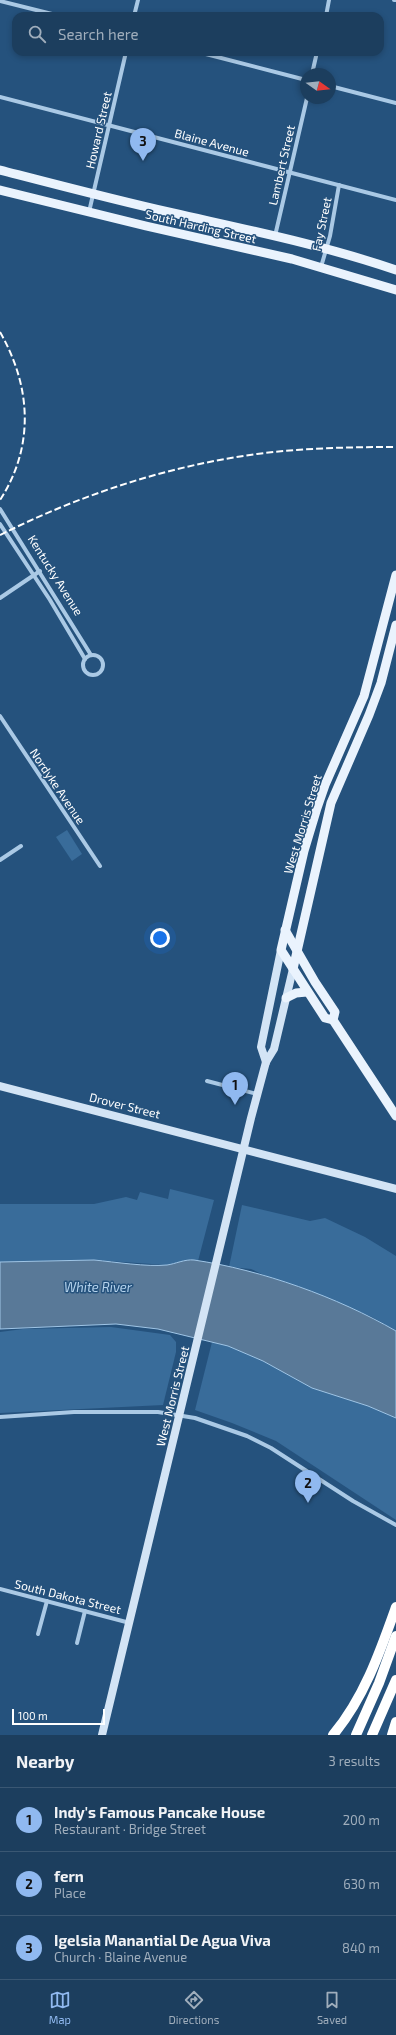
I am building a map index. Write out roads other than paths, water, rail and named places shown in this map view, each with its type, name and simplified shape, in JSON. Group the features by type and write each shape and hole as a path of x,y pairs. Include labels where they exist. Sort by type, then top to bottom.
{"highway":[{"path":"333,1735 349,1715 371,1672 396,1607"},
{"path":"356,1735 379,1683 396,1636"},
{"path":"372,1735 396,1680"},
{"path":"392,1735 396,1723"}],"main road":[{"name":"South Harding Street","path":"0,170 94,194 275,236 326,249 396,270"},
{"name":"South Harding Street","path":"0,190 89,213 321,267 396,290"},
{"name":"West Morris Street","path":"266,1062 261,1048 285,930 314,819 325,785 363,698 383,629 396,575"},
{"name":"West Morris Street","path":"102,1735 244,1149 266,1062 274,1049 325,828 335,792 367,721 381,683 395,629"},
{"path":"352,754 350,746 363,715 363,698"},
{"path":"325,828 323,822 324,810 338,773 335,761"},
{"path":"285,930 335,1012 333,1020"},
{"path":"281,950 325,1018 333,1020 396,1116"},
{"path":"286,998 296,993 307,992"},
{"name":"Drover Street","path":"0,1086 396,1189"}],"street":[{"path":"135,12 138,0"},
{"path":"327,12 329,0"},
{"path":"0,1 44,12"},
{"name":"Howard Street","path":"89,213 125,56"},
{"path":"213,56 300,78"},
{"path":"313,68 316,56"},
{"path":"336,88 396,103"},
{"name":"Blaine Avenue","path":"0,97 396,200"},
{"name":"Lambert Street","path":"275,236 306,104"},
{"name":"Fay Street","path":"321,267 339,185"},
{"name":"Kentucky Avenue","path":"0,509 91,655"},
{"path":"0,524 34,575 85,659"},
{"path":"0,598 40,571"},
{"path":"383,629 395,629"},
{"path":"91,655 98,656 103,660 104,667 100,673 91,676 85,672 83,665 85,659 91,655"},
{"name":"Nordyke Avenue","path":"0,716 100,866"},
{"path":"0,860 21,846"},
{"path":"207,1080 258,1094"},
{"path":"0,1417 74,1412 158,1412 195,1418 247,1436 271,1448 353,1501 396,1525"},
{"name":"South Dakota Street","path":"0,1589 130,1623"},
{"path":"38,1634 46,1601"},
{"path":"77,1643 85,1611"}],"water":[{"name":"White River","path":"94,1260 141,1265 159,1265 194,1260 246,1271 298,1286 324,1296 396,1331 396,1418 368,1406 312,1388 263,1361 228,1346 158,1329 116,1324 0,1329 0,1262"}],"railway":[{"path":"0,332 18,373 23,395 25,416 24,437 19,459 0,500"},
{"path":"0,535 61,507 93,495 157,474 190,466 223,459 292,450 396,447"}],"place":[{"name":"Igelsia Manantial De Agua Viva","path":"143,161"},
{"name":"Indy's Famous Pancake House","path":"235,1105"},
{"name":"fern","path":"308,1503"}]}
